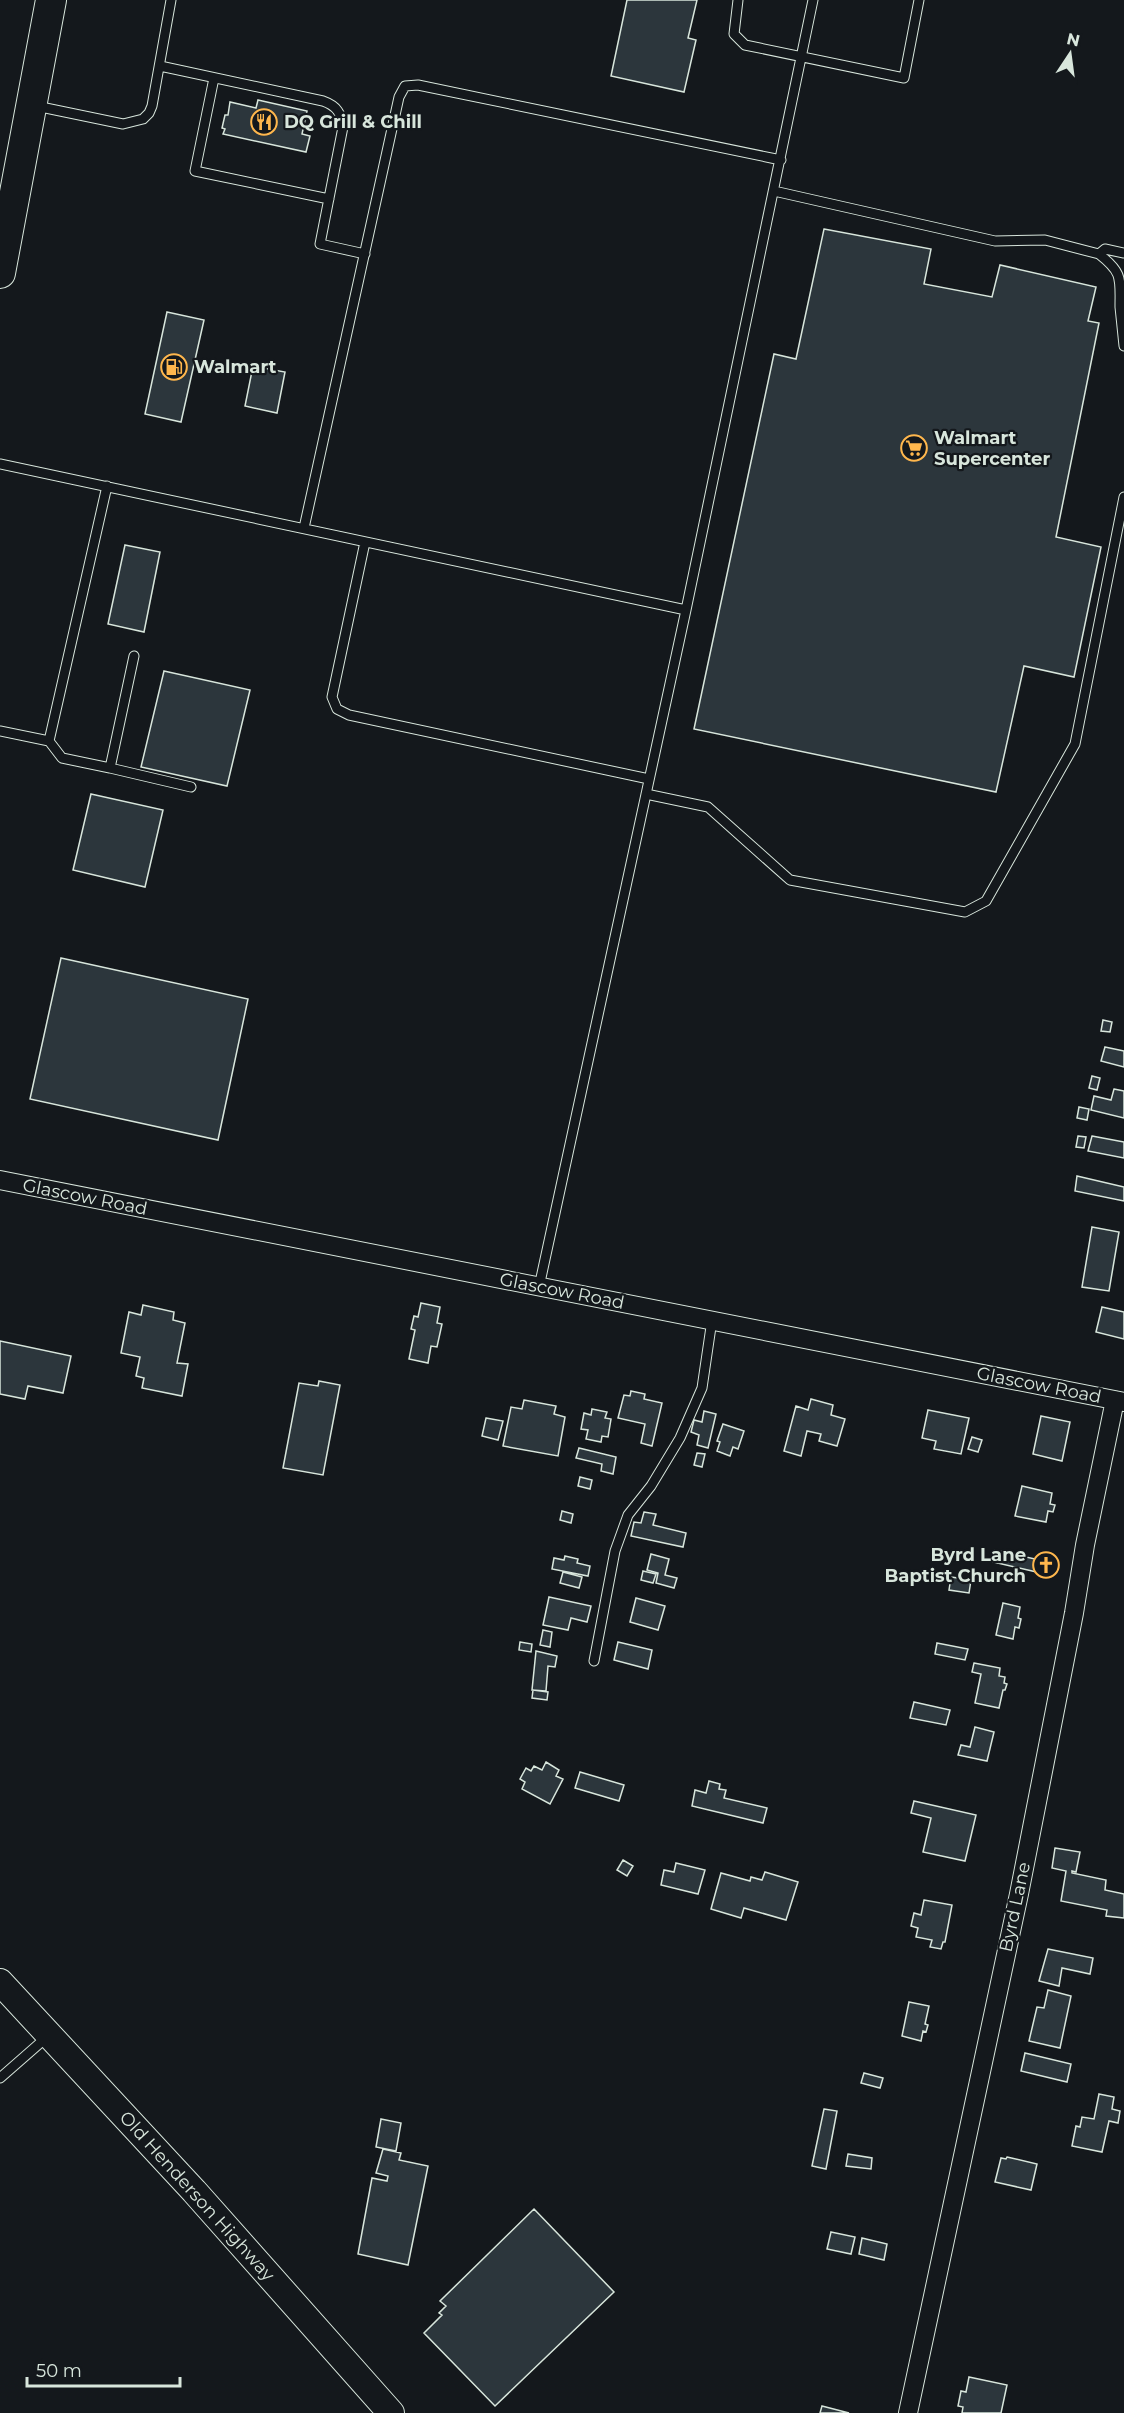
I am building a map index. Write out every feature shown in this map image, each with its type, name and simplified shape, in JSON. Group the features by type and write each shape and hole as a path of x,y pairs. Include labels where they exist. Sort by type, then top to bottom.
{"highway":[{"path":"0,273 51,0"}],"main road":[{"name":"Old Henderson Highway","path":"0,1982 194,2191 390,2413"}],"street":[{"name":"Glascow Road","path":"0,1180 1119,1401"},
{"name":"Byrd Lane","path":"908,2413 1019,1894 1085,1545 1119,1401"}],"lane":[{"path":"30,104 123,124 143,119 149,113 160,66 171,0"},
{"path":"738,0 733,28 737,39 752,47 904,78 919,0"},
{"path":"539,1287 686,610 803,58 813,0"},
{"path":"160,66 323,101 335,106 344,127 320,244 365,254"},
{"path":"214,78 195,171 329,199"},
{"path":"304,528 399,98 405,86 418,85 780,160"},
{"path":"774,191 995,241 1045,240 1099,254 1115,266 1120,280 1124,346"},
{"path":"1099,254 1105,249 1124,253"},
{"path":"0,464 686,610"},
{"path":"49,741 107,486"},
{"path":"646,794 708,807 790,880 965,912 986,901 1075,744 1124,497"},
{"path":"365,542 332,696 337,709 349,715 650,779"},
{"path":"110,768 134,656"},
{"path":"0,731 49,741 62,758 191,787"},
{"path":"594,1661 615,1551 628,1515 651,1486 680,1438 702,1388 712,1320"},
{"path":"0,2078 49,2035"}],"building":[{"path":"627,0 697,0 688,38 696,40 684,92 611,76"},
{"name":"DQ Grill & Chill","path":"258,100 307,111 302,134 310,136 306,152 223,134 225,129 222,128 225,115 228,115 230,102 256,108"},
{"name":"Walmart Supercenter","path":"824,229 931,249 924,284 992,297 1000,265 1096,287 1088,321 1099,323 1056,537 1101,547 1074,677 1024,666 996,792 694,729 774,354 796,359"},
{"name":"Walmart","path":"167,312 204,320 181,422 145,414"},
{"path":"253,366 285,372 277,413 245,406"},
{"path":"125,545 160,552 144,632 108,624"},
{"path":"164,671 250,690 227,786 141,767"},
{"path":"91,794 163,810 145,887 73,870"},
{"path":"61,958 248,999 218,1140 30,1099"},
{"path":"1103,1020 1112,1022 1110,1032 1101,1031"},
{"path":"1105,1047 1124,1051 1124,1067 1101,1061"},
{"path":"1092,1076 1100,1078 1097,1090 1089,1088"},
{"path":"1114,1089 1124,1091 1124,1118 1091,1110 1094,1096 1111,1100"},
{"path":"1079,1107 1089,1109 1087,1120 1077,1118"},
{"path":"1078,1136 1086,1137 1084,1148 1076,1147"},
{"path":"1092,1136 1124,1142 1124,1158 1088,1151"},
{"path":"1077,1176 1124,1187 1124,1201 1075,1191"},
{"path":"1092,1227 1119,1232 1109,1291 1082,1287"},
{"path":"421,1303 440,1307 437,1323 442,1324 437,1347 431,1346 428,1363 409,1359 415,1330 411,1329 414,1316 418,1317"},
{"path":"143,1305 174,1312 173,1320 185,1323 177,1363 188,1364 182,1396 142,1388 144,1378 136,1376 140,1357 121,1353 129,1312 141,1315"},
{"path":"1102,1307 1124,1312 1124,1339 1096,1332"},
{"path":"0,1341 71,1356 63,1393 28,1386 25,1399 0,1394"},
{"path":"319,1381 340,1385 323,1475 283,1468 299,1383 318,1386"},
{"path":"631,1391 645,1394 644,1399 662,1403 652,1446 641,1443 645,1424 618,1418 624,1395 630,1396"},
{"path":"811,1399 833,1405 831,1415 845,1419 837,1446 819,1441 821,1434 807,1431 801,1456 784,1451 796,1406 808,1410"},
{"path":"524,1400 556,1406 554,1414 565,1417 558,1456 503,1446 511,1407 522,1409"},
{"path":"592,1409 607,1412 605,1418 611,1419 608,1437 602,1436 601,1442 586,1439 588,1430 581,1429 584,1413 591,1415"},
{"path":"928,1410 969,1418 961,1454 934,1449 936,1441 922,1438"},
{"path":"704,1411 716,1414 708,1448 697,1445 699,1435 691,1432 694,1420 702,1422"},
{"path":"1041,1416 1070,1422 1062,1461 1033,1454"},
{"path":"486,1418 503,1421 498,1440 482,1436"},
{"path":"723,1424 744,1431 738,1449 733,1447 730,1456 717,1451 720,1442 717,1441"},
{"path":"972,1437 982,1440 978,1452 968,1449"},
{"path":"579,1448 616,1457 613,1474 601,1471 602,1464 576,1458"},
{"path":"697,1453 705,1454 702,1467 694,1465"},
{"path":"580,1477 592,1480 590,1489 578,1486"},
{"path":"1022,1486 1052,1493 1050,1504 1055,1505 1053,1512 1048,1511 1046,1522 1015,1516"},
{"path":"562,1511 573,1514 571,1523 560,1520"},
{"path":"644,1512 656,1514 653,1525 686,1533 683,1547 631,1536 634,1522 641,1523"},
{"path":"995,1550 1044,1561 1041,1573 993,1562"},
{"path":"651,1554 669,1559 665,1575 677,1578 674,1588 656,1583 658,1573 647,1570"},
{"path":"565,1556 578,1559 577,1563 590,1566 588,1576 552,1569 554,1558 564,1560"},
{"path":"643,1571 656,1574 653,1583 641,1580"},
{"path":"563,1572 582,1577 579,1588 560,1583"},
{"path":"951,1577 971,1580 969,1593 949,1590"},
{"path":"549,1597 591,1606 587,1622 571,1618 568,1630 543,1625"},
{"path":"636,1598 665,1606 658,1630 630,1622"},
{"path":"1003,1603 1020,1607 1018,1618 1021,1619 1019,1628 1015,1627 1013,1639 996,1635"},
{"path":"543,1630 552,1632 550,1647 540,1645"},
{"path":"520,1642 532,1644 531,1652 519,1650"},
{"path":"618,1642 652,1650 648,1669 614,1660"},
{"path":"937,1643 968,1649 965,1660 935,1654"},
{"path":"536,1651 557,1656 555,1667 548,1666 546,1691 532,1690"},
{"path":"974,1663 1000,1668 999,1676 1005,1677 1004,1683 1007,1684 1003,1690 999,1708 975,1703 981,1674 972,1672"},
{"path":"533,1690 548,1692 547,1700 532,1698"},
{"path":"914,1702 950,1710 946,1725 910,1718"},
{"path":"975,1727 994,1732 987,1761 958,1755 961,1745 970,1747"},
{"path":"546,1762 559,1770 556,1776 563,1779 550,1804 522,1789 525,1782 520,1779 526,1768 531,1771 534,1766 542,1770"},
{"path":"580,1772 624,1785 619,1801 575,1788"},
{"path":"709,1781 720,1784 719,1789 726,1790 724,1798 767,1808 763,1823 692,1806 695,1790 706,1793"},
{"path":"914,1801 976,1815 965,1861 923,1852 931,1818 911,1813"},
{"path":"1055,1848 1080,1852 1076,1872 1072,1871 1072,1873 1106,1880 1105,1890 1124,1894 1124,1918 1106,1916 1107,1910 1061,1901 1066,1871 1052,1868"},
{"path":"623,1860 633,1866 627,1876 617,1870"},
{"path":"676,1863 705,1870 698,1894 661,1885 664,1870 674,1872"},
{"path":"765,1872 798,1882 786,1920 744,1908 741,1918 711,1909 721,1873 750,1881 751,1877 762,1880"},
{"path":"924,1900 952,1905 945,1942 941,1949 930,1947 932,1940 916,1937 918,1928 911,1926 914,1913 921,1915"},
{"path":"1048,1949 1093,1958 1090,1974 1062,1968 1059,1986 1039,1981"},
{"path":"1048,1990 1071,1996 1060,2048 1029,2041 1037,2007 1044,2008"},
{"path":"909,2002 929,2006 925,2024 928,2025 926,2032 923,2031 921,2041 902,2036"},
{"path":"1025,2053 1071,2064 1067,2082 1021,2071"},
{"path":"864,2073 883,2078 880,2088 861,2083"},
{"path":"1099,2094 1114,2097 1112,2109 1120,2111 1118,2123 1109,2121 1102,2152 1072,2146 1076,2126 1080,2127 1082,2117 1094,2119"},
{"path":"824,2109 837,2111 826,2169 812,2166"},
{"path":"381,2119 401,2123 396,2151 376,2147"},
{"path":"383,2149 401,2153 399,2160 428,2166 408,2265 358,2254 372,2178 387,2181 388,2176 376,2173"},
{"path":"848,2154 872,2158 871,2169 846,2166"},
{"path":"1007,2157 1037,2164 1031,2190 995,2182 1001,2158 1006,2159"},
{"path":"534,2209 614,2292 495,2406 424,2333 442,2315 439,2313 446,2306 440,2301"},
{"path":"831,2232 855,2237 851,2254 827,2249"},
{"path":"862,2238 887,2244 884,2260 859,2254"},
{"path":"969,2377 1007,2385 1001,2413 962,2413 963,2407 958,2406 961,2391 966,2392"},
{"path":"822,2406 849,2413 820,2413"}],"place":[{"name":"DQ Grill & Chill","path":"264,122"},
{"name":"Walmart","path":"174,367"},
{"name":"Walmart Supercenter","path":"914,448"},
{"name":"Byrd Lane Baptist Church","path":"1046,1565"}]}
